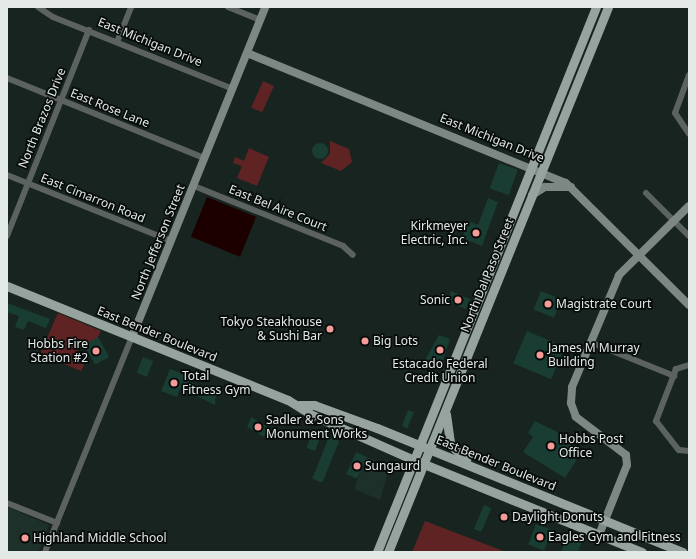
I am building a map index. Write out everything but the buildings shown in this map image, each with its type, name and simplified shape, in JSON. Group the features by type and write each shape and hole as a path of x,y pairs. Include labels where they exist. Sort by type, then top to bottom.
{"main road":[{"name":"North Dal Paso Street","path":"377,552 596,7"},
{"name":"North Dal Paso Street","path":"388,552 608,7"},
{"name":"East Bender Boulevard","path":"7,286 299,405 310,414 414,460 642,552"},
{"name":"East Bender Boulevard","path":"299,405 314,405 420,445 683,552"},
{"path":"446,410 450,444 475,467"},
{"path":"504,496 513,482"}],"street":[{"name":"East Michigan Drive","path":"38,7 116,42 233,88"},
{"path":"116,42 130,7"},
{"path":"228,7 260,20"},
{"name":"North Jefferson Street","path":"45,552 265,7"},
{"name":"North Brazos Drive","path":"7,236 89,30"},
{"name":"East Michigan Drive","path":"247,53 542,171 572,187 689,305"},
{"path":"689,75 684,83 675,114 689,134"},
{"name":"East Rose Lane","path":"7,78 204,158"},
{"name":"East Cimarron Road","path":"7,175 171,241"},
{"name":"East Bel Aire Court","path":"194,186 343,246 353,254"},
{"path":"532,195 545,187 572,187"},
{"path":"646,193 689,236"},
{"path":"599,535 627,459 622,449 585,426 571,406 572,388 615,282 638,254 689,206"},
{"path":"590,342 674,376"},
{"path":"689,365 676,369 656,421 679,450 686,454 689,451"},
{"path":"7,503 57,523"}],"shaded area":[{"path":"263,81 274,86 262,112 251,107"},
{"path":"330,141 349,149 352,162 341,171 321,163 330,154"},
{"path":"249,148 269,157 257,186 237,178 242,166 233,163 235,157 244,161"},
{"path":"207,197 256,217 240,257 191,237"},
{"path":"58,313 101,331 98,337 78,349 78,359 84,365 81,371 40,354"},
{"path":"367,457 390,466 380,500 354,489"},
{"name":"Highland Middle School","path":"7,507 49,525 38,552 7,552"},
{"path":"425,521 506,552 412,552"}],"place":[{"name":"Kirkmeyer Electric, Inc.","path":"476,233"},
{"name":"Sonic","path":"458,300"},
{"name":"Magistrate Court","path":"548,304"},
{"name":"Tokyo Steakhouse & Sushi Bar","path":"330,329"},
{"name":"Big Lots","path":"365,341"},
{"name":"Estacado Federal Credit Union","path":"440,350"},
{"name":"Hobbs Fire Station #2","path":"96,351"},
{"name":"James M Murray Building","path":"540,355"},
{"name":"Total Fitness Gym","path":"174,383"},
{"name":"Sadler & Sons Monument Works","path":"258,427"},
{"name":"Hobbs Post Office","path":"551,446"},
{"name":"Sungaurd","path":"357,466"},
{"name":"Daylight Donuts","path":"504,517"},
{"name":"Eagles Gym and Fitness","path":"540,537"},
{"name":"Highland Middle School","path":"25,538"}]}
